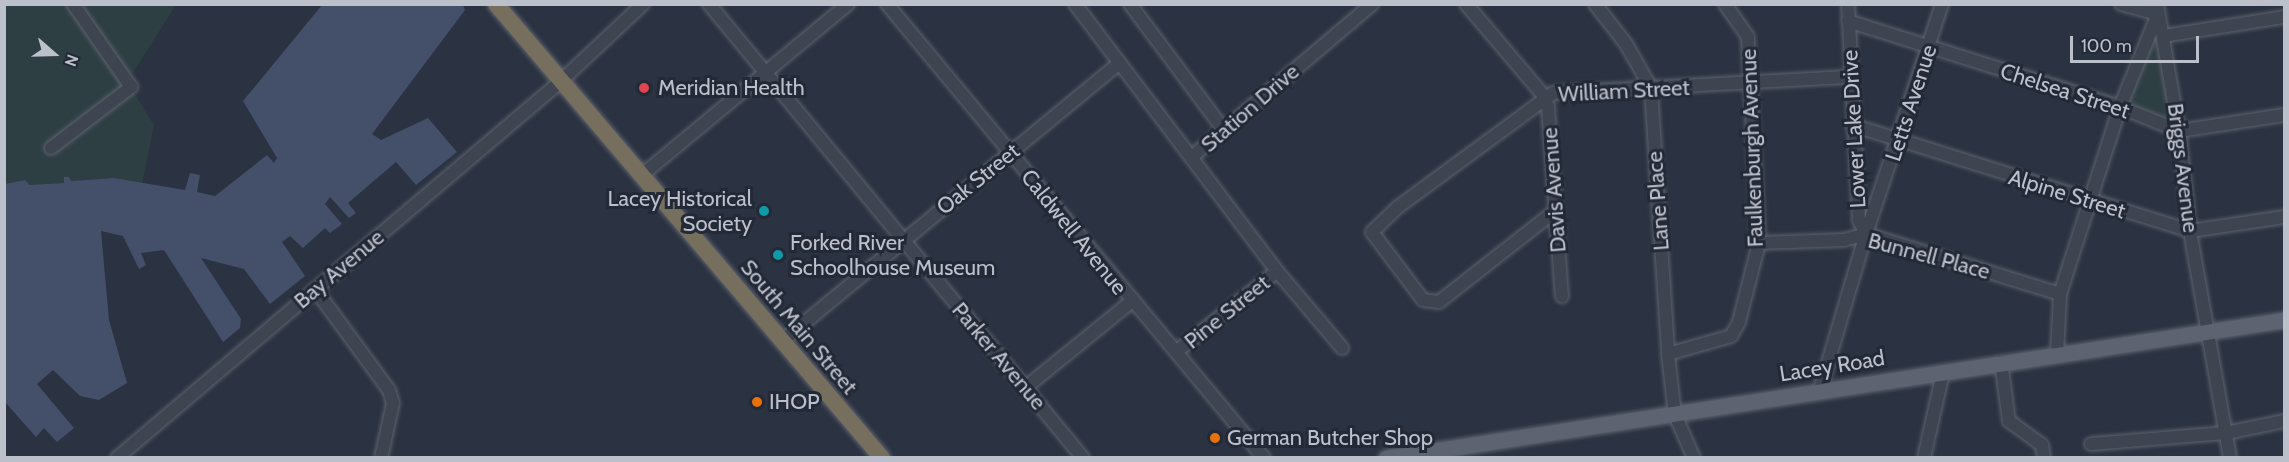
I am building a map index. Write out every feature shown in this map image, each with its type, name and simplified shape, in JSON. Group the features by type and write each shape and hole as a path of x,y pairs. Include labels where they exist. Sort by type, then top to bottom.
{"highway":[{"name":"South Main Street","path":"496,4 882,458"}],"main road":[{"name":"Lacey Road","path":"1386,458 1453,453 1820,390 2284,320"}],"street":[{"path":"51,148 131,87 73,4"},
{"name":"Bay Avenue","path":"117,458 561,81 643,4"},
{"name":"Parker Avenue","path":"709,4 1083,458"},
{"path":"642,175 848,4"},
{"name":"Caldwell Avenue","path":"887,4 1131,302 1176,352 1264,458"},
{"name":"Station Drive","path":"1075,4 1193,156 1372,4"},
{"path":"1130,4 1224,130"},
{"name":"Davis Avenue","path":"1466,4 1544,96 1562,296"},
{"name":"Lane Place","path":"1594,4 1626,44 1651,88 1668,354 1675,415 1694,458"},
{"name":"Faulkenburgh Avenue","path":"1668,354 1731,336 1739,322 1759,243 1748,37 1725,4"},
{"name":"Lower Lake Drive","path":"1820,390 1866,234 1859,220 1852,125 1848,4"},
{"name":"Letts Avenue","path":"1866,234 1899,142 1942,4"},
{"path":"2057,354 2060,294 2120,107 2158,9 2121,4"},
{"name":"Briggs Avenue","path":"2158,9 2179,130 2190,231 2210,331 2230,458"},
{"path":"2164,36 2284,16"},
{"name":"Chelsea Street","path":"1848,21 2120,107 2179,130 2284,116"},
{"name":"Oak Street","path":"782,342 1119,63"},
{"name":"William Street","path":"1555,211 1439,302 1423,300 1372,232 1398,207 1544,96 1851,77"},
{"name":"Alpine Street","path":"1852,125 1899,142 2190,231 2284,217"},
{"path":"1193,156 1277,271 1342,348"},
{"name":"Bunnell Place","path":"1759,243 1845,240 1866,234 2060,294"},
{"name":"Pine Street","path":"1176,352 1277,271"},
{"path":"315,289 389,390 393,403 381,458"},
{"path":"1025,388 1131,302"},
{"path":"2001,362 2009,421 2042,445 2044,458"},
{"path":"1924,458 1943,372"},
{"path":"2091,444 2226,433 2284,421"}],"shaded area":[{"path":"4,5 176,5 127,82 154,125 142,184 114,178 70,181 70,177 64,183 28,185 25,180 5,184"},
{"path":"2150,40 2161,41 2171,120 2127,103"}],"water":[{"path":"322,5 463,5 465,10 372,134 381,140 428,118 457,152 416,185 396,162 348,203 356,213 349,218 330,197 325,204 342,224 330,233 325,228 303,248 290,236 282,242 305,276 270,304 244,269 201,258 241,319 240,328 223,342 164,250 141,253 146,265 139,269 123,236 101,231 109,320 127,383 99,400 80,396 53,370 37,384 74,428 57,442 44,428 36,437 5,402 5,184 25,180 29,185 64,183 64,177 69,177 71,181 114,178 185,190 190,173 200,175 197,192 215,196 267,155 274,163 277,158 243,101"}],"place":[{"name":"Meridian Health","path":"644,88"},
{"name":"Lacey Historical Society","path":"764,211"},
{"name":"Forked River Schoolhouse Museum","path":"778,255"},
{"name":"IHOP","path":"757,402"},
{"name":"German Butcher Shop","path":"1215,438"}]}
